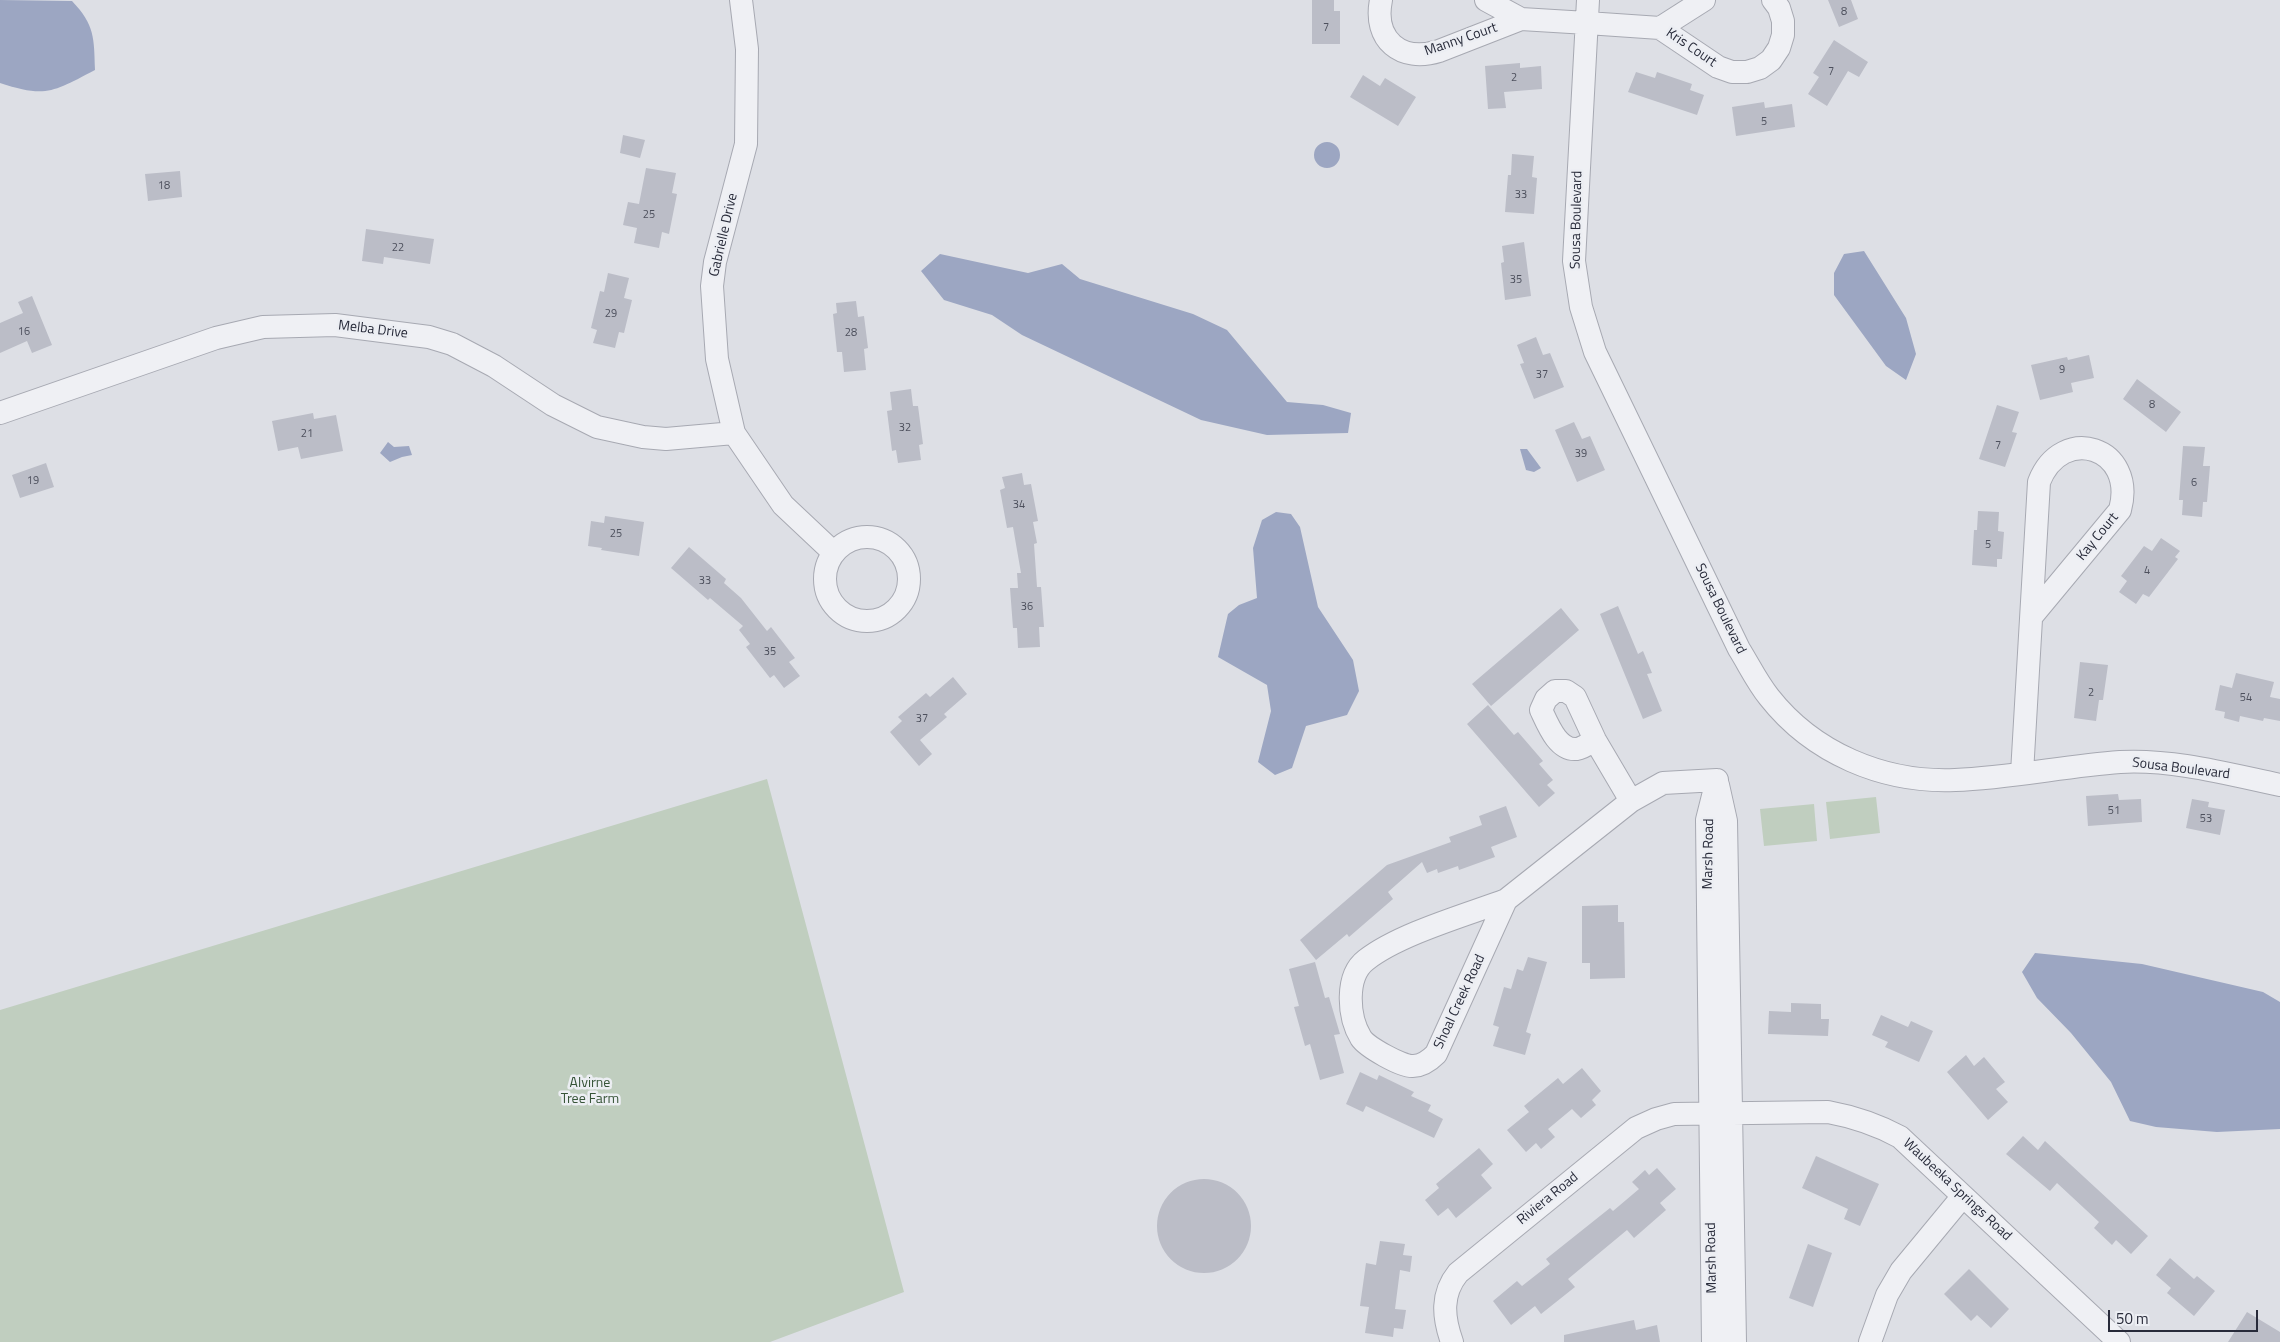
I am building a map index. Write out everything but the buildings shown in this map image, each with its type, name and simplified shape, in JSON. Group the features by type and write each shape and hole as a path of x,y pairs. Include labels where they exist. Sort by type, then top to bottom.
{"street":[{"name":"Gabrielle Drive","path":"741,0 747,49 746,144 715,262 712,286 716,359 734,433 783,505 834,553"},
{"name":"Manny Court","path":"1381,0 1379,12 1380,26 1387,39 1398,49 1411,55 1425,56 1521,19 1587,23"},
{"name":"Manny Court","path":"1486,0 1521,19"},
{"name":"Sousa Boulevard","path":"1588,0 1574,261 1580,307 1595,352 1739,649 1758,682 1791,722 1818,743 1848,759 1894,775 1923,779 1972,779 2122,762 2167,765 2280,785"},
{"name":"Kris Court","path":"1660,28 1704,0"},
{"name":"Kris Court","path":"1587,23 1660,28 1718,67 1732,72 1747,72 1766,64 1779,48 1784,35 1783,21 1779,8 1773,0"},
{"name":"Melba Drive","path":"0,413 216,338 263,327 335,325 430,337 452,344 494,366 553,405 597,427 643,437 666,439 734,433"},
{"name":"Kay Court","path":"2022,773 2039,482 2044,469 2054,458 2067,451 2081,448 2095,451 2108,458 2118,468 2123,482 2120,510 2032,616"},
{"path":"1595,740 1631,801"},
{"name":"Shoal Creek Road","path":"1506,900 1436,1054 1422,1064 1405,1066 1367,1045 1356,1028 1350,995 1354,975 1366,960 1399,941 1506,900 1631,801 1664,783 1717,780"},
{"name":"Marsh Road","path":"1717,780 1707,820 1720,1113 1735,1342"},
{"name":"Waubeeka Springs Road","path":"1720,1113 1828,1112 1854,1116 1876,1124 1900,1137 2119,1342"},
{"name":"Marsh Road","path":"1712,1342 1720,1113"},
{"name":"Riviera Road","path":"1452,1342 1444,1315 1447,1292 1451,1281 1466,1265 1636,1128 1656,1119 1674,1114 1720,1113"},
{"path":"1870,1342 1887,1295 1901,1272 1963,1196"}],"green space":[{"name":"Alvirne Tree Farm","path":"767,779 904,1292 770,1342 0,1342 0,1010"},
{"path":"1876,797 1880,833 1830,839 1826,802"},
{"path":"1814,804 1817,841 1764,846 1760,809"}],"water":[{"path":"0,0 72,1 85,17 92,32 95,70 59,88 49,90 28,90 0,83"},
{"path":"1327,142 1336,146 1340,155 1336,164 1327,168 1318,164 1314,155 1318,146"},
{"path":"1864,251 1906,318 1916,354 1906,380 1886,366 1834,295 1834,273 1844,254"},
{"path":"940,254 1028,273 1062,264 1080,279 1193,314 1227,330 1287,402 1323,405 1351,413 1348,433 1267,435 1201,420 1022,335 992,315 944,300 921,271"},
{"path":"388,442 394,447 409,446 412,455 390,462 380,453"},
{"path":"1520,449 1527,449 1541,468 1534,472 1526,470"},
{"path":"1276,512 1291,514 1300,527 1318,607 1353,660 1359,691 1347,715 1306,726 1292,768 1275,775 1258,762 1271,711 1267,685 1218,657 1228,614 1239,605 1257,598 1253,548 1262,520"},
{"path":"2035,953 2142,964 2263,992 2280,1002 2280,1129 2217,1132 2156,1127 2130,1121 2111,1082 2071,1033 2037,998 2022,972"}]}
